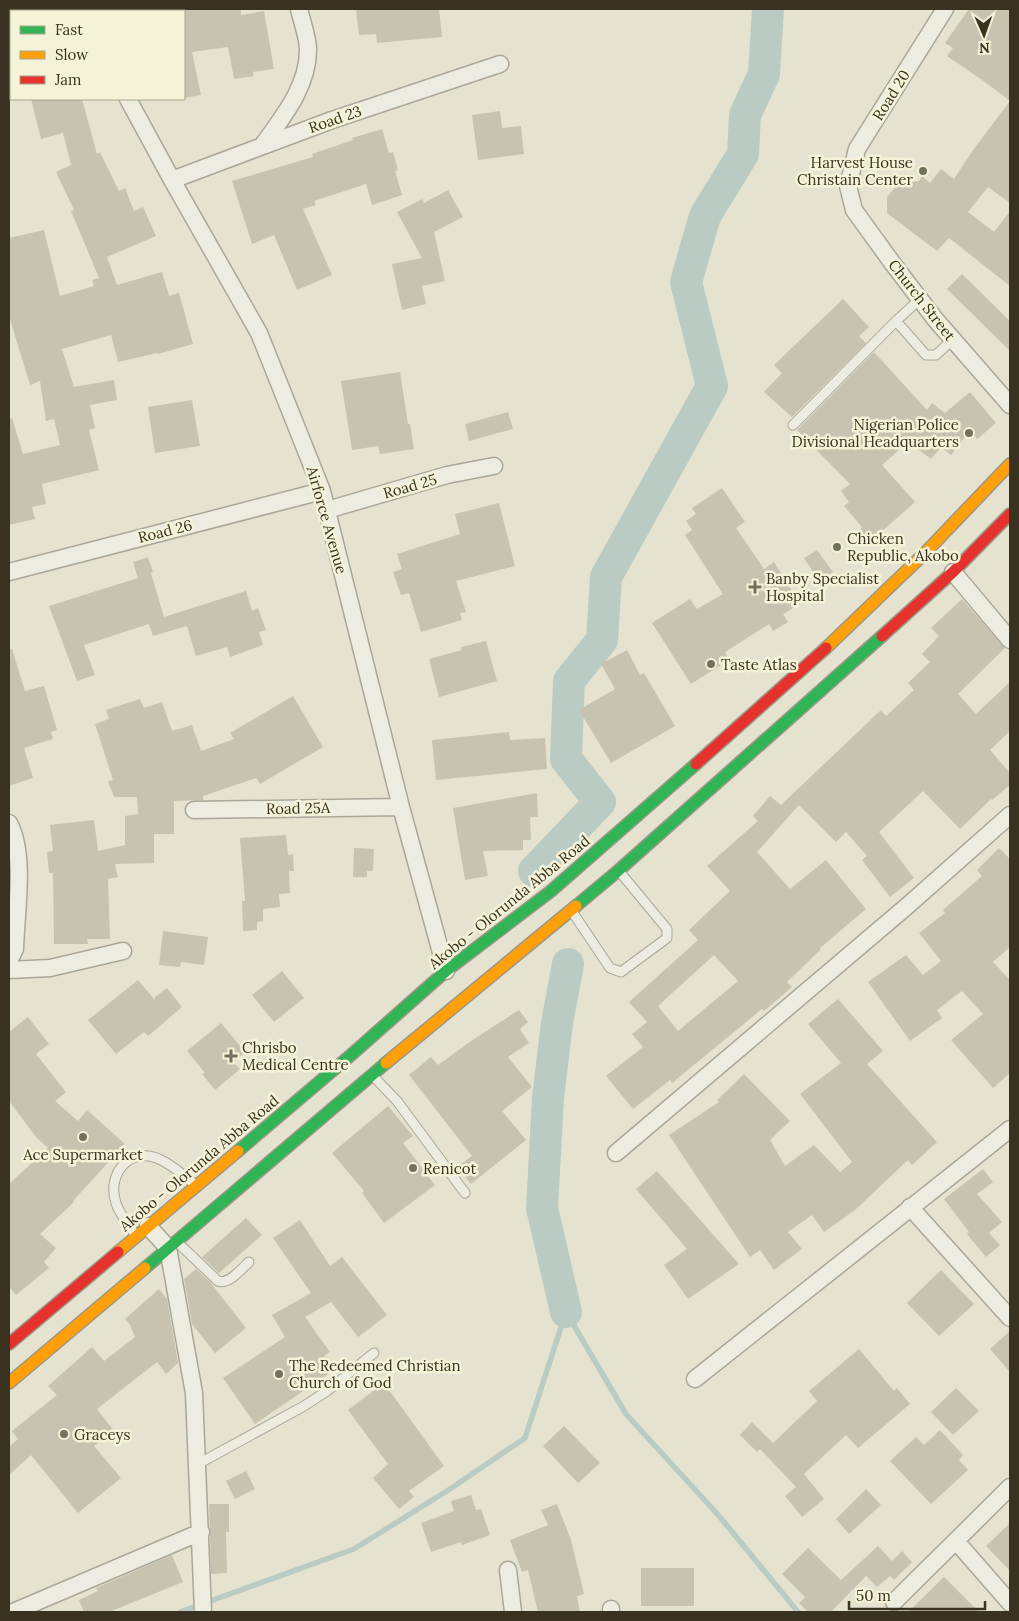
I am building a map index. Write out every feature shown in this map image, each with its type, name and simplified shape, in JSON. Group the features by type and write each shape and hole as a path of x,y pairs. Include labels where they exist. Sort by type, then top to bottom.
{"main road":[{"name":"Akobo - Olorunda Abba Road","path":"9,1344 351,1055 446,972 552,891 835,640 924,554 1010,464"},
{"path":"9,1383 372,1075 619,870 953,572 1010,514"}],"street":[{"path":"262,146 290,105 304,78 308,49 299,9"},
{"name":"Road 20","path":"848,186 857,149 945,9"},
{"name":"Road 23","path":"172,180 332,120 500,64"},
{"name":"Airforce Avenue","path":"129,100 259,333 322,491 401,806 446,972"},
{"name":"Church Street","path":"848,186 854,210 920,299 1010,405"},
{"name":"Road 25","path":"327,510 447,475 494,466"},
{"name":"Road 26","path":"9,572 322,491"},
{"path":"953,572 1010,640"},
{"name":"Road 25A","path":"194,810 401,806"},
{"path":"616,1154 906,908 1010,815"},
{"path":"9,822 20,864 14,949 9,961"},
{"path":"9,970 50,968 123,951"},
{"path":"695,1379 1010,1128"},
{"path":"910,1206 1010,1318"},
{"path":"142,1231 172,1245 194,1393 203,1611"},
{"path":"894,1602 1010,1487"},
{"path":"13,1612 200,1532"},
{"path":"956,1541 1010,1603"},
{"path":"508,1570 513,1612"}],"lane":[{"path":"793,425 920,299"},
{"path":"896,321 926,355 936,355 952,339"},
{"path":"568,912 610,968 622,972 667,938 668,929 619,870"},
{"path":"372,1075 397,1100 465,1193"},
{"path":"142,1231 116,1204 113,1189 115,1177 122,1165 134,1157 147,1156 161,1159 196,1185"},
{"path":"172,1245 218,1281 228,1281 250,1262"},
{"path":"198,1464 328,1391 374,1353"}],"building":[{"path":"241,9 241,15 264,11 274,69 253,72 254,76 234,79 228,47 192,52 201,95 185,98 184,10"},
{"path":"439,9 442,37 377,43 376,34 359,35 356,10"},
{"path":"969,9 1010,9 1010,101 947,56 953,48 945,43"},
{"path":"31,100 82,100 97,154 100,152 119,191 125,188 134,211 143,207 156,236 107,257 117,285 162,272 169,296 179,293 193,344 158,354 118,362 111,335 62,349 74,387 114,380 117,400 90,405 95,428 89,430 99,470 42,484 46,504 32,507 35,519 9,525 9,419 12,418 23,454 60,445 54,419 46,421 40,381 30,385 9,316 9,238 44,230 60,296 94,286 92,280 99,278 71,211 74,210 56,172 71,165 63,133 41,139"},
{"path":"1010,101 1010,203 988,187 968,212 994,232 1010,211 1010,286 949,238 937,251 887,213 887,197 898,184 919,181 922,176 930,183 941,169 954,179"},
{"path":"500,111 502,128 521,126 524,154 478,160 472,115"},
{"path":"382,129 389,153 393,152 398,170 395,171 402,195 372,205 366,184 314,201 316,205 303,209 332,275 297,290 274,235 252,244 232,181 313,157 312,154 353,140 352,138"},
{"path":"448,190 463,217 434,232 445,281 422,286 426,304 402,310 392,264 422,258 397,212 422,199 424,203"},
{"path":"962,274 1010,321 1010,351 947,289"},
{"path":"843,299 869,327 859,336 866,343 792,417 764,392 782,373 774,365"},
{"path":"874,352 927,410 932,403 945,413 970,392 996,423 977,439 970,430 951,455 941,447 931,459 908,442 882,465 915,502 870,542 860,530 862,527 844,506 849,502 841,491 850,484 797,430"},
{"path":"400,372 414,449 380,454 378,446 352,450 341,381"},
{"path":"192,400 200,446 155,453 148,407"},
{"path":"508,412 513,429 469,441 465,424"},
{"path":"722,488 745,522 736,528 764,569 774,562 800,604 783,614 788,622 773,631 769,624 725,652 729,660 691,684 652,623 690,599 697,609 723,594 685,535 692,530 686,521 696,514 692,508"},
{"path":"499,503 515,566 456,581 466,612 460,613 462,620 421,632 409,593 401,595 393,572 402,569 397,554 460,534 455,514"},
{"path":"817,550 833,572 819,581 804,558"},
{"path":"148,557 164,617 246,591 252,611 258,608 266,630 259,632 263,645 230,657 227,647 196,656 187,626 153,636 149,624 84,645 95,675 77,681 49,606 138,578 133,562"},
{"path":"962,599 1005,648 958,694 976,714 1010,682 1010,731 990,750 1010,773 1010,785 991,799 960,829 923,791 879,832 914,878 890,897 862,860 867,856 846,832 836,842 799,805 757,852 790,889 826,860 866,909 820,948 787,982 792,987 764,1011 762,1009 672,1083 670,1080 633,1109 606,1076 643,1047 632,1034 647,1022 629,1002 698,940 689,930 730,891 707,866 758,821 753,816 770,796 781,805 881,710 886,716 914,690 908,683 930,662 922,654 939,636 931,628","holes":["714,955 738,981 678,1031 658,1006"]},
{"path":"486,641 497,681 439,697 429,659 462,650 461,647"},
{"path":"9,649 12,649 25,691 44,686 57,730 51,732 53,739 24,748 33,778 9,786"},
{"path":"627,650 640,675 644,673 675,726 611,763 579,710 615,689 601,664"},
{"path":"293,696 323,747 260,784 256,778 203,796 203,800 174,801 174,834 154,834 154,863 115,864 118,877 108,879 110,939 87,939 88,944 54,944 53,873 49,873 47,852 53,851 50,825 94,820 98,851 125,845 125,816 138,814 137,797 114,797 108,781 113,780 95,724 109,719 106,710 140,699 144,708 162,702 172,731 192,725 201,751 234,739 230,733"},
{"path":"509,732 510,740 545,738 547,769 436,780 432,740"},
{"path":"537,793 538,817 530,817 531,840 523,840 523,850 483,851 488,876 465,880 453,808"},
{"path":"286,835 288,855 293,854 294,871 289,871 290,893 279,894 280,907 263,909 263,921 257,922 257,930 243,931 242,901 245,901 240,838"},
{"path":"354,848 374,849 373,871 367,871 367,877 353,877"},
{"path":"999,848 1010,859 1010,947 993,962 1010,980 1010,1073 993,1088 951,1040 983,1014 962,991 937,1010 942,1018 910,1041 868,982 906,955 923,975 941,961 919,933 945,913 943,910 982,876 977,870"},
{"path":"163,931 208,937 204,965 181,962 180,967 159,965"},
{"path":"282,971 304,998 274,1022 252,995"},
{"path":"138,980 155,1000 155,997 167,988 182,1007 148,1036 144,1032 116,1054 88,1020"},
{"path":"838,999 883,1051 867,1064 937,1142 912,1165 908,1160 855,1210 824,1232 812,1215 788,1232 802,1249 774,1270 760,1250 750,1257 669,1135 719,1102 717,1100 744,1074 790,1121 770,1140 785,1166 814,1145 840,1172 852,1162 800,1094 841,1063 808,1024"},
{"path":"519,1010 528,1022 520,1029 529,1043 508,1057 532,1087 502,1111 526,1140 471,1184 457,1167 472,1156 409,1075 431,1057 438,1065"},
{"path":"28,1017 49,1044 36,1054 66,1092 55,1101 78,1121 87,1110 125,1144 74,1202 40,1234 56,1248 44,1262 49,1268 16,1295 9,1287 9,1184 48,1148 36,1137 9,1101 9,1032"},
{"path":"221,1023 245,1052 233,1062 240,1069 215,1090 202,1074 205,1073 187,1051"},
{"path":"388,1106 413,1136 403,1143 435,1185 384,1223 362,1193 364,1191 332,1153"},
{"path":"983,1169 993,1182 977,1194 1002,1222 989,1233 1000,1245 986,1257 967,1234 969,1232 944,1199"},
{"path":"657,1171 739,1264 688,1299 664,1265 687,1249 636,1189"},
{"path":"246,1218 262,1235 219,1273 202,1257"},
{"path":"300,1220 330,1266 342,1257 387,1315 358,1337 331,1302 305,1317 330,1352 324,1356 334,1370 255,1424 223,1378 285,1337 272,1315 311,1293 273,1238"},
{"path":"196,1269 210,1282 246,1328 215,1353 192,1324 184,1279"},
{"path":"941,1270 974,1304 939,1336 907,1303"},
{"path":"159,1289 167,1299 178,1363 166,1374 157,1362 97,1409 114,1431 94,1446 121,1478 78,1513 31,1455 9,1475 9,1447 18,1439 12,1431 57,1395 48,1386 92,1347 104,1361 135,1337 125,1319"},
{"path":"1010,1331 1010,1372 990,1349"},
{"path":"859,1349 894,1391 897,1388 910,1404 858,1448 846,1435 804,1474 824,1499 802,1517 785,1496 796,1487 760,1449 757,1452 740,1435 752,1422 773,1443 817,1401 809,1391"},
{"path":"384,1383 444,1466 409,1491 414,1497 399,1509 373,1478 388,1464 348,1410"},
{"path":"956,1388 979,1411 953,1435 931,1412"},
{"path":"564,1426 600,1463 578,1483 543,1446"},
{"path":"940,1430 963,1455 959,1460 968,1470 931,1504 890,1461 916,1437 924,1445"},
{"path":"246,1471 255,1489 235,1499 226,1481"},
{"path":"866,1489 881,1505 849,1534 836,1519"},
{"path":"471,1495 476,1510 481,1509 490,1535 462,1545 461,1542 431,1552 421,1523 454,1511 451,1501"},
{"path":"209,1504 229,1504 229,1532 226,1532 227,1573 211,1574"},
{"path":"557,1504 571,1540 584,1594 577,1596 580,1612 538,1612 528,1570 522,1572 510,1540 548,1525 541,1510"},
{"path":"1010,1523 1010,1571 986,1546"},
{"path":"878,1546 892,1561 902,1551 912,1562 894,1580 890,1576 877,1587 866,1576 831,1612 808,1612 799,1603 805,1597 782,1574 808,1548 841,1580"},
{"path":"172,1555 183,1582 109,1612 84,1612 79,1600 98,1591 96,1588"},
{"path":"641,1568 694,1568 694,1606 641,1606"},
{"path":"944,1577 979,1612 908,1612"}],"waterway":[{"path":"534,871 600,802 566,759 569,681 602,640 606,577 712,386 686,282 705,216 743,154 745,115 764,74 768,9"},
{"path":"566,1312 542,1208 548,1098 557,1023 568,964"},
{"path":"566,1312 626,1414 720,1517 798,1612"},
{"path":"180,1612 354,1549 450,1489 525,1438 566,1312"}],"traffic: fast":[{"path":"576,906 882,636"},
{"path":"238,1151 446,971 551,891 696,764"},
{"path":"145,1268 386,1063"}],"traffic: slow":[{"path":"826,648 924,554 1010,464"},
{"path":"386,1063 576,906"},
{"path":"118,1252 238,1151"},
{"path":"9,1383 145,1268"}],"traffic: jam":[{"path":"882,636 953,572 1010,514"},
{"path":"696,764 826,648"},
{"path":"9,1344 118,1252"}],"place":[{"name":"Harvest House Christain Center","path":"923,171"},
{"name":"Nigerian Police Divisional Headquarters","path":"969,433"},
{"name":"Chicken Republic, Akobo","path":"837,547"},
{"name":"Banby Specialist Hospital","path":"755,587"},
{"name":"Taste Atlas","path":"711,664"},
{"name":"Chrisbo Medical Centre","path":"231,1056"},
{"name":"Ace Supermarket","path":"83,1137"},
{"name":"Renicot","path":"413,1168"},
{"name":"The Redeemed Christian Church of God","path":"279,1374"},
{"name":"Graceys","path":"64,1434"}]}
